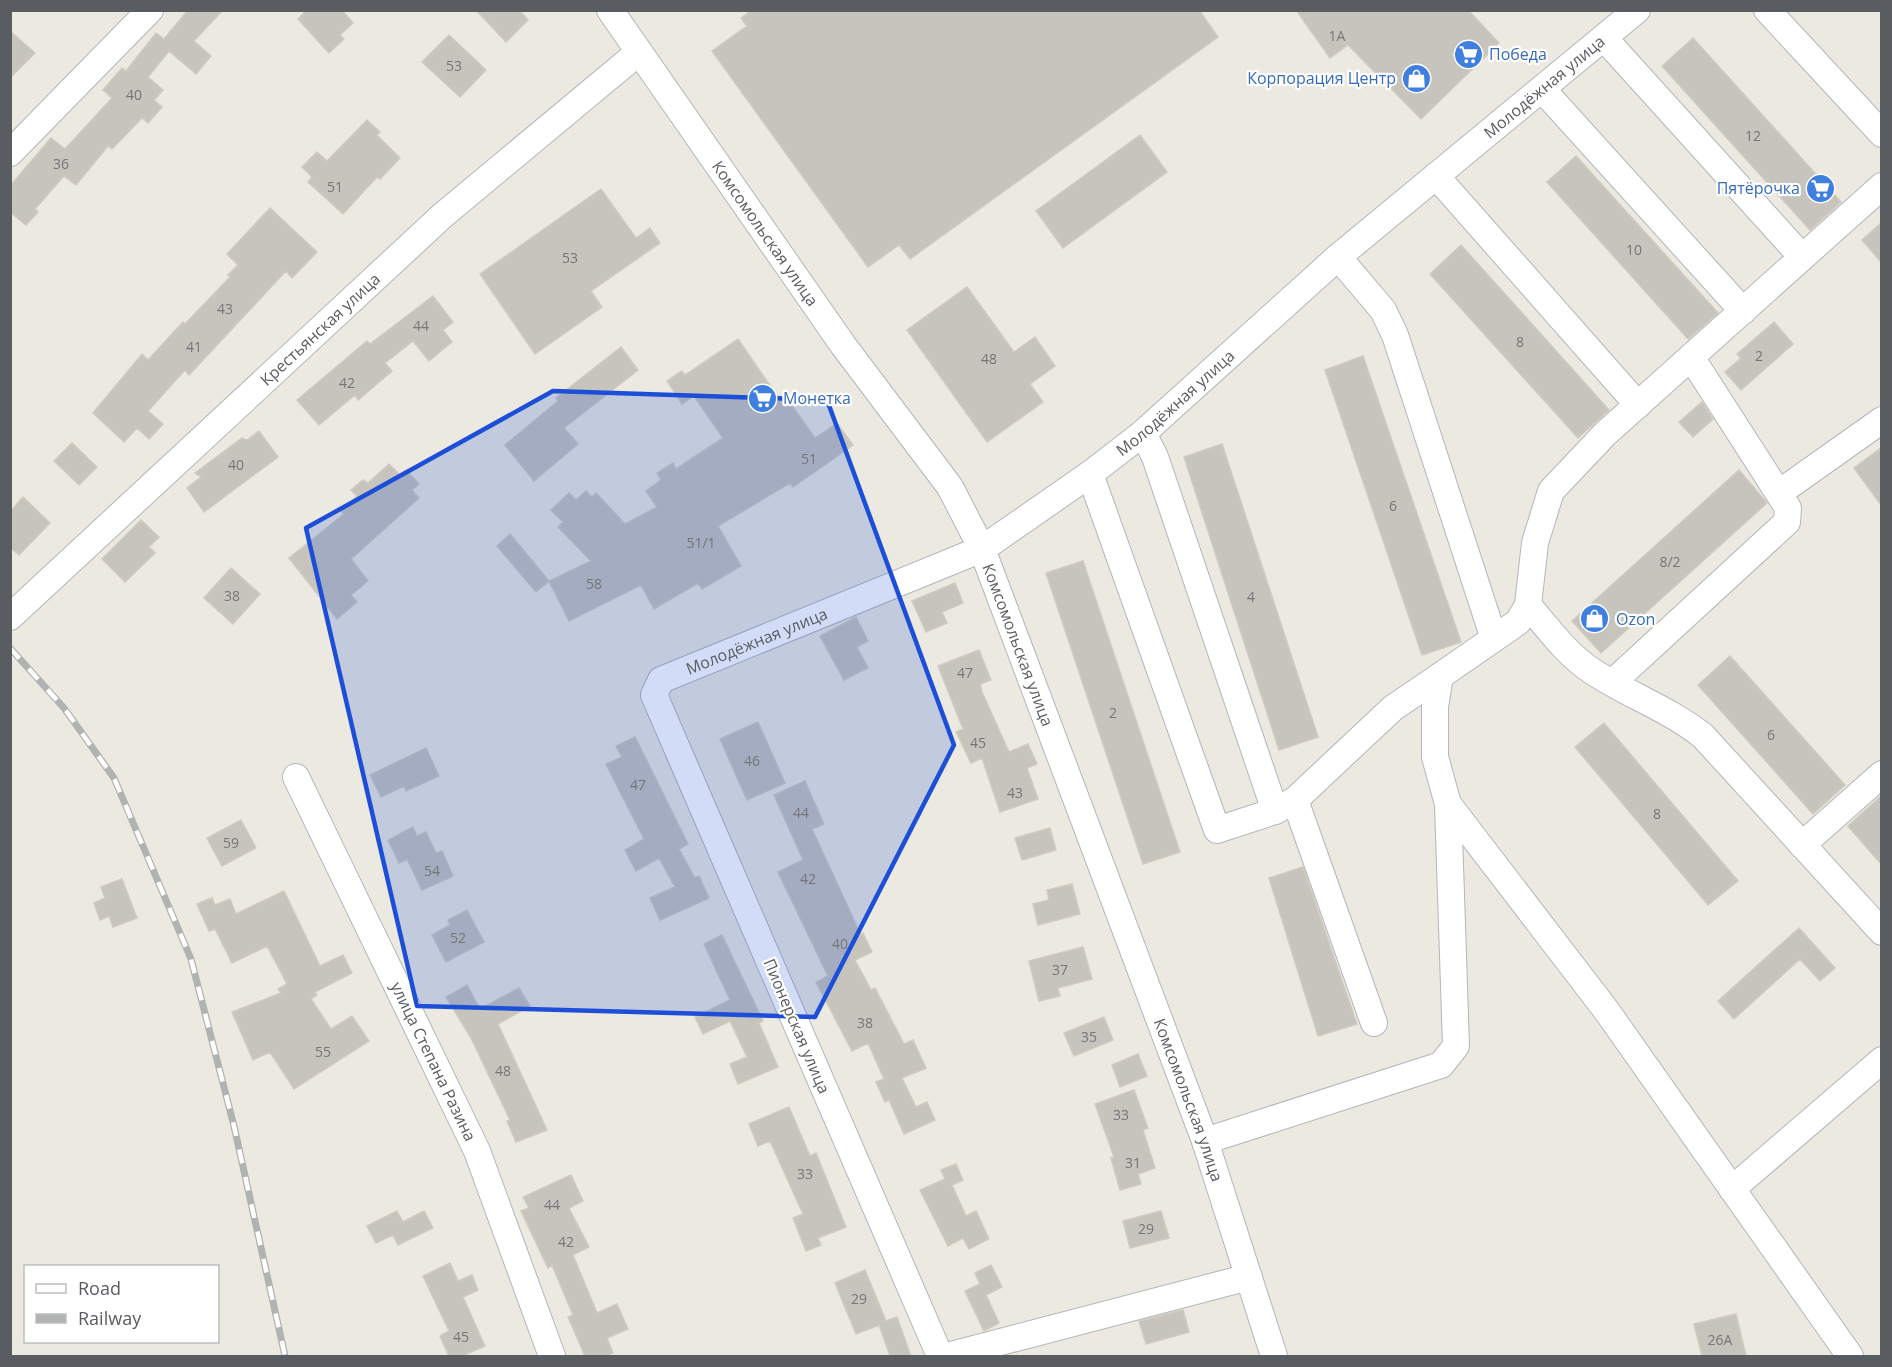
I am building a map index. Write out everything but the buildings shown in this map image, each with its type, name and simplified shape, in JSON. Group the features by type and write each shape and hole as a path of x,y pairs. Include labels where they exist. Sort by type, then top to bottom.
{"street":[{"path":"10,153 150,10"},
{"name":"Комсомольская улица","path":"610,10 843,345 950,487 982,549 1205,1141 1274,1356"},
{"name":"Молодёжная улица","path":"654,695 662,680 982,549 1090,474 1143,433 1338,257 1637,10"},
{"path":"1767,10 1881,134"},
{"path":"1604,38 1802,257"},
{"name":"Крестьянская улица","path":"10,617 442,216 639,52"},
{"path":"1542,89 1743,311"},
{"path":"1436,176 1638,405"},
{"path":"1090,474 1216,830 1285,805 1393,708 1494,636 1518,622 1528,605 1535,543 1551,491 1605,434 1881,186"},
{"path":"1338,257 1383,310 1395,335 1494,636"},
{"path":"1613,682 1787,522 1788,508 1691,357"},
{"path":"1779,493 1881,420"},
{"path":"1143,433 1155,457 1285,805 1374,1023"},
{"path":"1528,605 1569,653 1592,671 1673,714 1703,736 1881,932"},
{"path":"1205,1141 1441,1065 1456,1046 1448,804 1435,757 1435,707 1440,676"},
{"name":"Пионерская улица","path":"654,695 940,1356"},
{"path":"1802,845 1881,774"},
{"name":"улица Степана Разина","path":"296,777 477,1151 552,1356"},
{"path":"1448,804 1606,1010 1850,1356"},
{"path":"1732,1189 1881,1060"},
{"path":"947,1356 1249,1277"}],"highlighted area":[{"path":"553,391 827,400 954,745 815,1017 417,1006 306,528"}],"railway":[{"path":"10,648 64,708 114,778 191,959 234,1126 285,1356"}],"place":[{"name":"Победа","path":"1468,54"},
{"name":"Корпорация Центр","path":"1417,78"},
{"name":"Пятёрочка","path":"1821,188"},
{"name":"Монетка","path":"762,398"},
{"name":"Ozon","path":"1595,619"}]}
